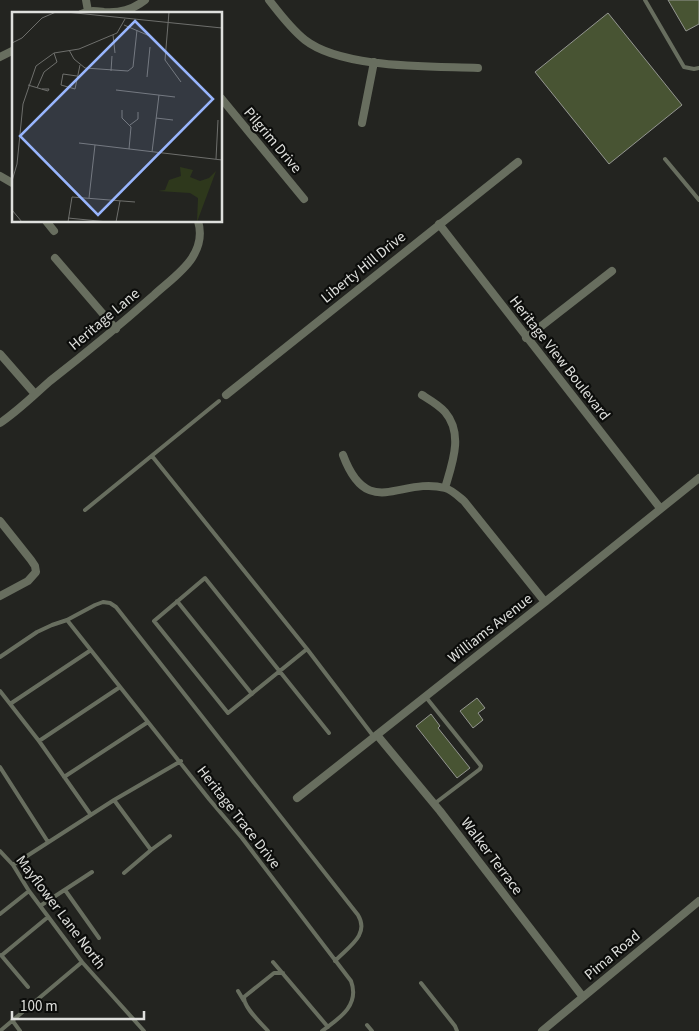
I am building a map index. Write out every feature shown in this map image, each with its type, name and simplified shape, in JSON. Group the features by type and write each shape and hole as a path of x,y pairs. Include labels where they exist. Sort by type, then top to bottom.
{"street":[{"path":"86,0 84,12 122,12 134,8 145,0"},
{"path":"269,0 296,31 321,50 352,59 374,62 478,68"},
{"path":"0,57 12,51"},
{"path":"362,123 374,62"},
{"name":"Pilgrim Drive","path":"222,101 304,199"},
{"name":"Liberty Hill Drive","path":"226,395 518,162"},
{"path":"0,176 12,183"},
{"path":"47,222 54,231"},
{"name":"Heritage Lane","path":"0,422 10,416 116,329 183,269 193,257 201,233 198,222"},
{"name":"Heritage View Boulevard","path":"439,224 660,508"},
{"path":"55,258 116,329"},
{"path":"526,338 612,271"},
{"path":"0,354 35,394"},
{"path":"422,396 445,412 453,426 456,440 453,461 445,488"},
{"path":"343,455 349,472 361,486 373,491 386,494 419,487 445,488 455,494 464,501 545,602"},
{"name":"Williams Avenue","path":"296,798 699,478"},
{"path":"0,521 31,560 36,572 28,581 0,596"},
{"name":"Walker Terrace","path":"375,736 434,804 583,997"},
{"name":"Pima Road","path":"542,1031 699,901"}],"lane":[{"path":"645,0 684,67 699,68"},
{"path":"664,159 699,200"},
{"path":"85,510 219,401"},
{"path":"152,456 375,736"},
{"path":"307,649 280,671 252,694 228,713 154,621 205,578 280,671 329,733"},
{"path":"177,601 252,694"},
{"path":"0,657 38,632 68,620 95,605 103,602 110,603 116,607 361,920 362,930 335,960"},
{"name":"Heritage Trace Drive","path":"68,620 242,838 351,981 354,996 346,1012 322,1031"},
{"path":"10,704 91,650"},
{"path":"39,741 120,687"},
{"path":"0,690 39,741 91,815"},
{"path":"425,696 481,766 480,769 434,804"},
{"path":"64,777 148,722"},
{"path":"13,865 114,800 181,761"},
{"path":"0,767 48,842"},
{"path":"114,800 151,850"},
{"path":"124,873 170,836"},
{"name":"Mayflower Lane North","path":"0,851 13,865 29,891 82,962 144,1031"},
{"path":"40,906 92,872"},
{"path":"65,890 99,938"},
{"path":"0,914 29,891"},
{"path":"28,987 1,954 48,916"},
{"path":"0,1031 82,962"},
{"path":"273,962 328,1027"},
{"path":"244,1001 244,997 264,980 274,973 283,973"},
{"path":"421,983 457,1031"},
{"path":"238,992 268,1031"},
{"path":"12,1020 20,1031"},
{"path":"368,1025 372,1031"}],"building":[{"path":"668,0 699,0 699,24 686,31"},
{"path":"608,13 682,105 609,164 535,72"},
{"path":"477,698 485,708 478,713 483,720 473,728 460,711"},
{"path":"431,714 440,726 438,728 470,768 457,778 416,726"}]}
